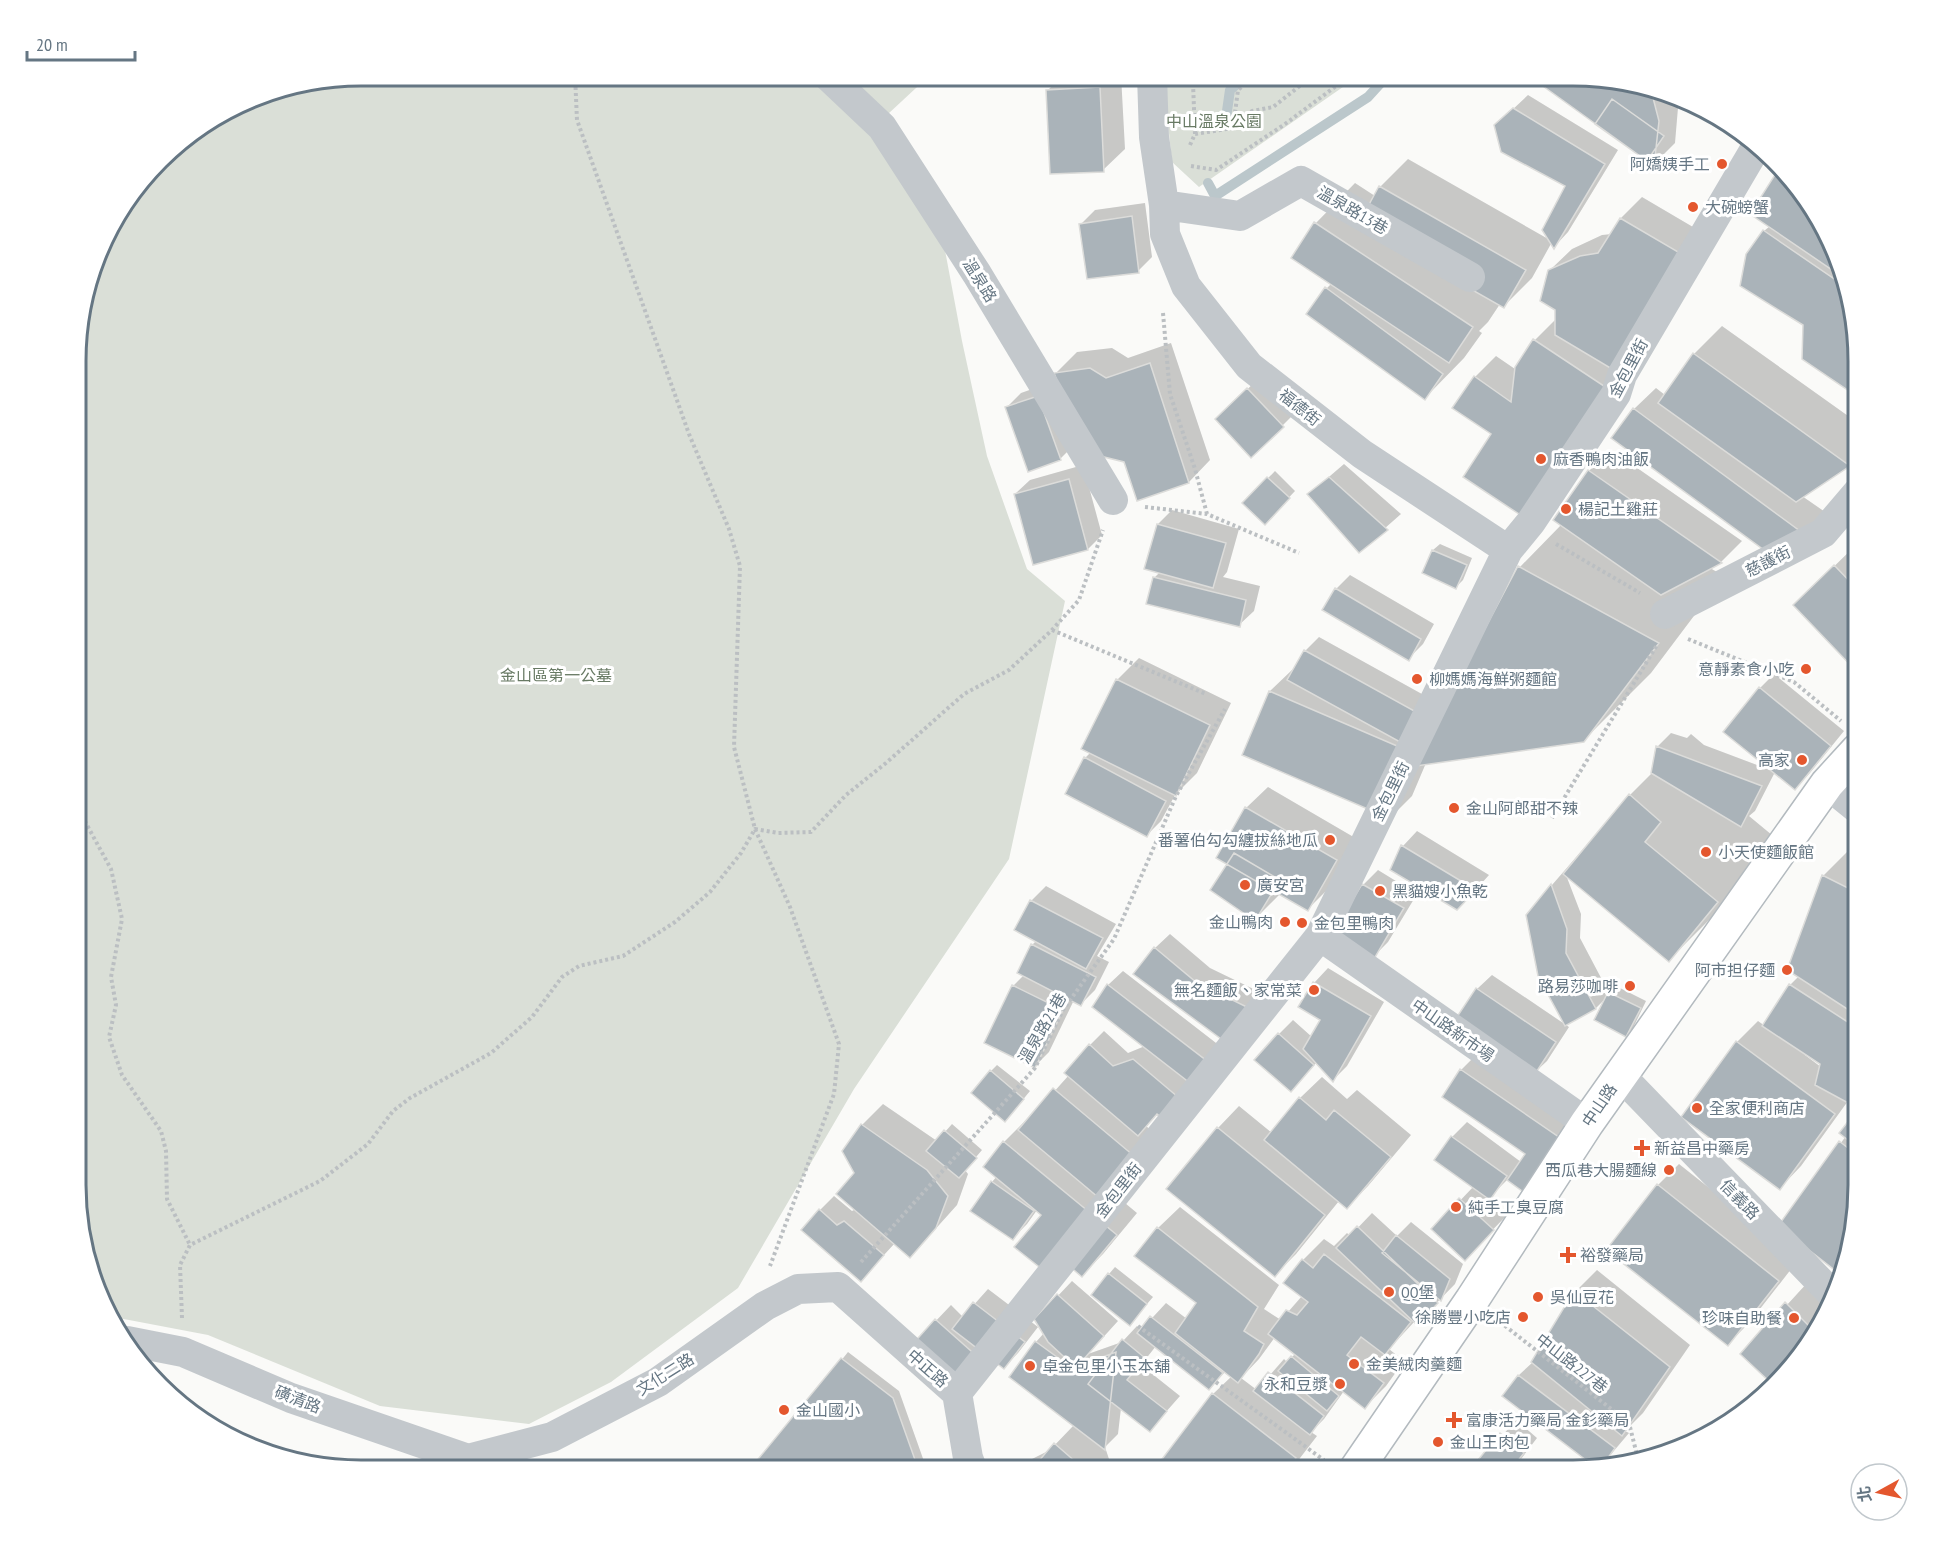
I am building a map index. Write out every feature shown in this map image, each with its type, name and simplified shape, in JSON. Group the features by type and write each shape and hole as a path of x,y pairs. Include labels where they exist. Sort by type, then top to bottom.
{"street":[{"name":"溫泉路","path":"839,86 882,127 977,274 1113,500"},
{"name":"福德街","path":"1152,86 1154,137 1164,205 1165,234 1186,286 1249,366 1362,454 1508,550"},
{"name":"金包里街","path":"957,1393 1320,936 1508,550 1531,522 1616,394 1622,375 1753,153"},
{"name":"溫泉路13巷","path":"1164,205 1240,216 1301,181 1470,277"},
{"name":"慈護街","path":"1665,614 1823,533 1848,504"},
{"name":"中山路","path":"1347,1460 1472,1299 1620,1075 1827,784 1848,761"},
{"path":"1827,784 1848,801"},
{"name":"中山路新市場","path":"1320,936 1587,1123"},
{"name":"信義路","path":"1620,1075 1828,1289"},
{"name":"文化二路","path":"475,1460 552,1437 658,1382 765,1306 798,1289 838,1287"},
{"name":"中正路","path":"838,1287 957,1393 969,1460"},
{"name":"磺清路","path":"135,1343 183,1352 446,1460"}],"path":[{"path":"575,86 577,120 673,391 729,529 740,566 734,747 755,829 790,907 838,1044 834,1094 768,1270 765,1306"},
{"path":"1233,128 1238,90 1243,86"},
{"path":"1195,134 1233,128 1252,111 1272,107 1300,86"},
{"path":"1181,165 1216,170 1285,124 1336,86"},
{"path":"1163,309 1170,394 1207,514"},
{"path":"755,829 778,833 811,832 846,795 964,694 1009,670 1052,630 1079,600 1113,500 1153,508 1207,514 1299,554"},
{"path":"1052,630 1206,694"},
{"path":"1552,818 1659,643"},
{"name":"溫泉路21巷","path":"838,1287 1035,1068 1063,1010 1114,939 1176,796 1225,709"},
{"path":"86,823 111,869 122,919 111,977 116,1005 109,1037 122,1075 161,1131 166,1151 167,1199 190,1245"},
{"path":"183,1352 180,1265 190,1245 320,1182 368,1144 393,1111 410,1098 491,1053 532,1017 562,977 579,966 623,956 675,922 710,892 741,853 755,829"},
{"name":"中山路227巷","path":"1472,1299 1629,1423 1636,1453"},
{"path":"1138,1326 1332,1460"}],"green space":[{"name":"金山區第一公墓","path":"343,86 820,86 867,129 944,245 987,456 1027,569 1065,601 1009,859 854,1089 738,1288 611,1382 529,1424 380,1406 208,1335 120,1318 106,1291 95,1257 86,1203 86,343 95,289 106,255 122,223 142,193 179,154 223,122 255,106 289,95"},
{"path":"859,86 918,86 888,114"},
{"name":"中山溫泉公園","path":"1164,86 1344,86 1199,187 1172,162"}],"building":[{"path":"1543,86 1590,86 1653,98 1659,121 1654,166"},
{"path":"1100,87 1104,172 1050,174 1046,90"},
{"path":"1612,99 1664,136 1647,161 1595,124"},
{"path":"1513,108 1605,164 1554,249 1542,230 1565,186 1501,152 1494,125"},
{"path":"1775,175 1791,193 1811,223 1832,270 1750,214"},
{"path":"1379,186 1526,270 1504,308 1358,225"},
{"path":"1132,216 1139,273 1087,279 1079,224"},
{"path":"1620,218 1690,259 1622,375 1555,335 1555,310 1540,301 1548,270 1580,256 1598,253"},
{"path":"1314,222 1473,327 1449,363 1291,258"},
{"path":"1763,230 1835,280 1845,325 1848,390 1802,359 1803,325 1740,286 1746,254"},
{"path":"1325,287 1443,374 1425,400 1306,314"},
{"path":"1533,339 1616,394 1531,522 1463,477 1491,434 1452,408 1474,376 1511,402 1515,367"},
{"path":"1693,353 1848,465 1848,467 1796,502 1658,403"},
{"path":"1150,363 1189,483 1137,501 1124,462 1084,452 1054,373 1090,368 1106,378"},
{"path":"1247,388 1284,427 1251,458 1215,419"},
{"path":"1038,396 1061,460 1028,472 1005,407"},
{"path":"1633,408 1808,537 1775,558 1611,438"},
{"path":"1588,470 1722,563 1661,595 1553,520"},
{"path":"1267,477 1290,498 1265,525 1242,503"},
{"path":"1329,477 1388,530 1359,553 1307,494"},
{"path":"1069,479 1088,550 1033,565 1014,494"},
{"path":"1157,524 1226,543 1213,588 1144,569"},
{"path":"1432,550 1467,565 1456,589 1422,573"},
{"path":"1834,565 1848,580 1848,663 1793,605"},
{"path":"1518,566 1659,643 1584,742 1409,767 1418,755"},
{"path":"1153,577 1246,600 1240,627 1146,604"},
{"path":"1335,588 1421,639 1409,661 1322,610"},
{"path":"1304,650 1427,718 1411,748 1287,680"},
{"path":"1116,679 1210,725 1176,796 1081,749"},
{"path":"1759,687 1831,746 1795,790 1723,732"},
{"path":"1269,691 1418,755 1391,819 1242,755"},
{"path":"1656,746 1762,786 1741,827 1651,773"},
{"path":"1084,757 1166,801 1147,837 1065,794"},
{"path":"1629,794 1661,822 1645,842 1718,902 1669,962 1563,874"},
{"path":"1245,807 1337,860 1308,911 1216,858"},
{"path":"1401,845 1476,890 1457,910 1390,870"},
{"name":"廣安宮","path":"1234,853 1280,880 1255,921 1210,890"},
{"path":"1822,875 1848,888 1848,1010 1787,970"},
{"path":"1362,884 1404,908 1374,959 1332,934"},
{"path":"1551,884 1567,929 1566,953 1596,1009 1565,1026 1538,976 1526,915"},
{"path":"1030,900 1103,938 1086,969 1014,930"},
{"path":"1031,944 1096,977 1081,1006 1017,973"},
{"path":"1154,947 1196,982 1259,1013 1232,1047 1133,974"},
{"path":"1313,982 1371,1016 1333,1082 1303,1049 1320,1020 1298,1007"},
{"path":"1107,984 1216,1068 1199,1090 1092,1007"},
{"path":"1789,984 1848,1022 1848,1103 1815,1085 1820,1064 1762,1026"},
{"path":"1012,985 1063,1010 1035,1068 984,1043"},
{"path":"1476,988 1556,1042 1533,1077 1453,1023"},
{"path":"1608,992 1641,1008 1626,1037 1594,1020"},
{"path":"1278,1033 1314,1065 1291,1092 1254,1060"},
{"path":"1736,1041 1835,1114 1780,1190 1681,1117"},
{"path":"1089,1044 1113,1066 1133,1059 1185,1103 1168,1123 1157,1114 1138,1136 1064,1073"},
{"path":"1460,1069 1566,1142 1529,1196 1507,1180 1525,1154 1442,1097"},
{"path":"990,1070 1024,1099 1005,1122 971,1093"},
{"path":"1053,1088 1140,1161 1105,1203 1018,1130"},
{"path":"1299,1097 1326,1120 1334,1110 1391,1157 1347,1209 1264,1140"},
{"path":"1848,1122 1848,1140 1839,1133"},
{"path":"861,1124 927,1170 948,1196 936,1228 910,1258 836,1194 854,1173 842,1151"},
{"path":"1217,1127 1325,1215 1275,1277 1166,1189"},
{"path":"944,1130 977,1158 959,1178 926,1151"},
{"path":"1451,1136 1507,1176 1490,1200 1434,1160"},
{"path":"1003,1141 1117,1235 1082,1277 1061,1259 1048,1274 1014,1247 1041,1215 983,1167"},
{"path":"1839,1141 1848,1148 1845,1221 1834,1270 1778,1226"},
{"path":"991,1181 1034,1211 1013,1240 970,1211"},
{"path":"1657,1184 1779,1281 1728,1346 1606,1250"},
{"path":"1459,1198 1494,1230 1465,1261 1431,1229"},
{"path":"819,1209 837,1225 844,1221 884,1255 861,1282 801,1230"},
{"path":"1357,1226 1438,1303 1417,1325 1336,1248"},
{"path":"1157,1227 1258,1307 1244,1331 1264,1344 1238,1383 1175,1333 1196,1303 1134,1256"},
{"path":"1396,1235 1450,1279 1441,1301 1382,1253"},
{"path":"1324,1254 1411,1322 1385,1355 1361,1337 1347,1355 1384,1383 1365,1409 1268,1334 1286,1310 1297,1315 1308,1302 1283,1283 1302,1259 1313,1268"},
{"path":"1108,1273 1147,1304 1130,1326 1091,1295"},
{"path":"1574,1291 1670,1367 1622,1436 1531,1362"},
{"path":"1057,1294 1104,1336 1076,1368 1048,1342 1034,1319"},
{"path":"973,1302 1025,1342 1004,1369 952,1329"},
{"path":"1785,1302 1809,1326 1791,1353 1767,1380 1740,1354"},
{"path":"1150,1316 1223,1373 1209,1390 1137,1333"},
{"path":"935,1319 980,1359 955,1386 911,1346"},
{"path":"1122,1339 1145,1358 1127,1380 1167,1411 1150,1432 1088,1384"},
{"path":"1035,1341 1061,1360 1056,1374 1116,1352 1105,1450 1009,1377"},
{"path":"1291,1356 1339,1396 1327,1411 1278,1371"},
{"path":"841,1358 893,1398 915,1460 757,1460"},
{"path":"1268,1372 1324,1416 1310,1435 1253,1391"},
{"path":"1518,1375 1615,1448 1608,1458 1586,1460 1502,1396"},
{"path":"1212,1393 1296,1458 1295,1460 1161,1460"},
{"path":"1500,1433 1524,1453 1519,1460 1478,1460"},
{"path":"1054,1443 1073,1460 1040,1460"}],"waterway":[{"path":"1226,118 1230,90 1235,86"},
{"path":"1208,183 1215,196 1368,97 1378,86"}],"place":[{"name":"阿嬌姨手工","path":"1722,164"},
{"name":"大碗螃蟹","path":"1693,207"},
{"name":"麻香鴨肉油飯","path":"1541,459"},
{"name":"楊記土雞莊","path":"1566,509"},
{"name":"意靜素食小吃","path":"1806,669"},
{"name":"柳媽媽海鮮粥麵館","path":"1417,679"},
{"name":"高家","path":"1802,760"},
{"name":"金山阿郎甜不辣","path":"1454,808"},
{"name":"番薯伯勾勾纏拔絲地瓜","path":"1330,840"},
{"name":"小天使麵飯館","path":"1706,852"},
{"name":"廣安宮","path":"1245,885"},
{"name":"黑貓嫂小魚乾","path":"1380,891"},
{"name":"金山鴨肉","path":"1285,922"},
{"name":"金包里鴨肉","path":"1302,923"},
{"name":"阿市担仔麵","path":"1787,970"},
{"name":"路易莎咖啡","path":"1630,986"},
{"name":"無名麵飯、家常菜","path":"1314,990"},
{"name":"全家便利商店","path":"1697,1108"},
{"name":"新益昌中藥房","path":"1642,1148"},
{"name":"西瓜巷大腸麵線","path":"1669,1170"},
{"name":"純手工臭豆腐","path":"1456,1207"},
{"name":"裕發藥局","path":"1568,1255"},
{"name":"QQ堡","path":"1389,1292"},
{"name":"吳仙豆花","path":"1538,1297"},
{"name":"徐勝豐小吃店","path":"1523,1317"},
{"name":"珍味自助餐","path":"1794,1318"},
{"name":"金美絨肉羹麵","path":"1354,1364"},
{"name":"卓金包里小玉本舖","path":"1030,1366"},
{"name":"永和豆漿","path":"1340,1384"},
{"name":"金山國小","path":"784,1410"},
{"name":"富康活力藥局 金釤藥局","path":"1454,1420"},
{"name":"金山王肉包","path":"1438,1442"}]}
